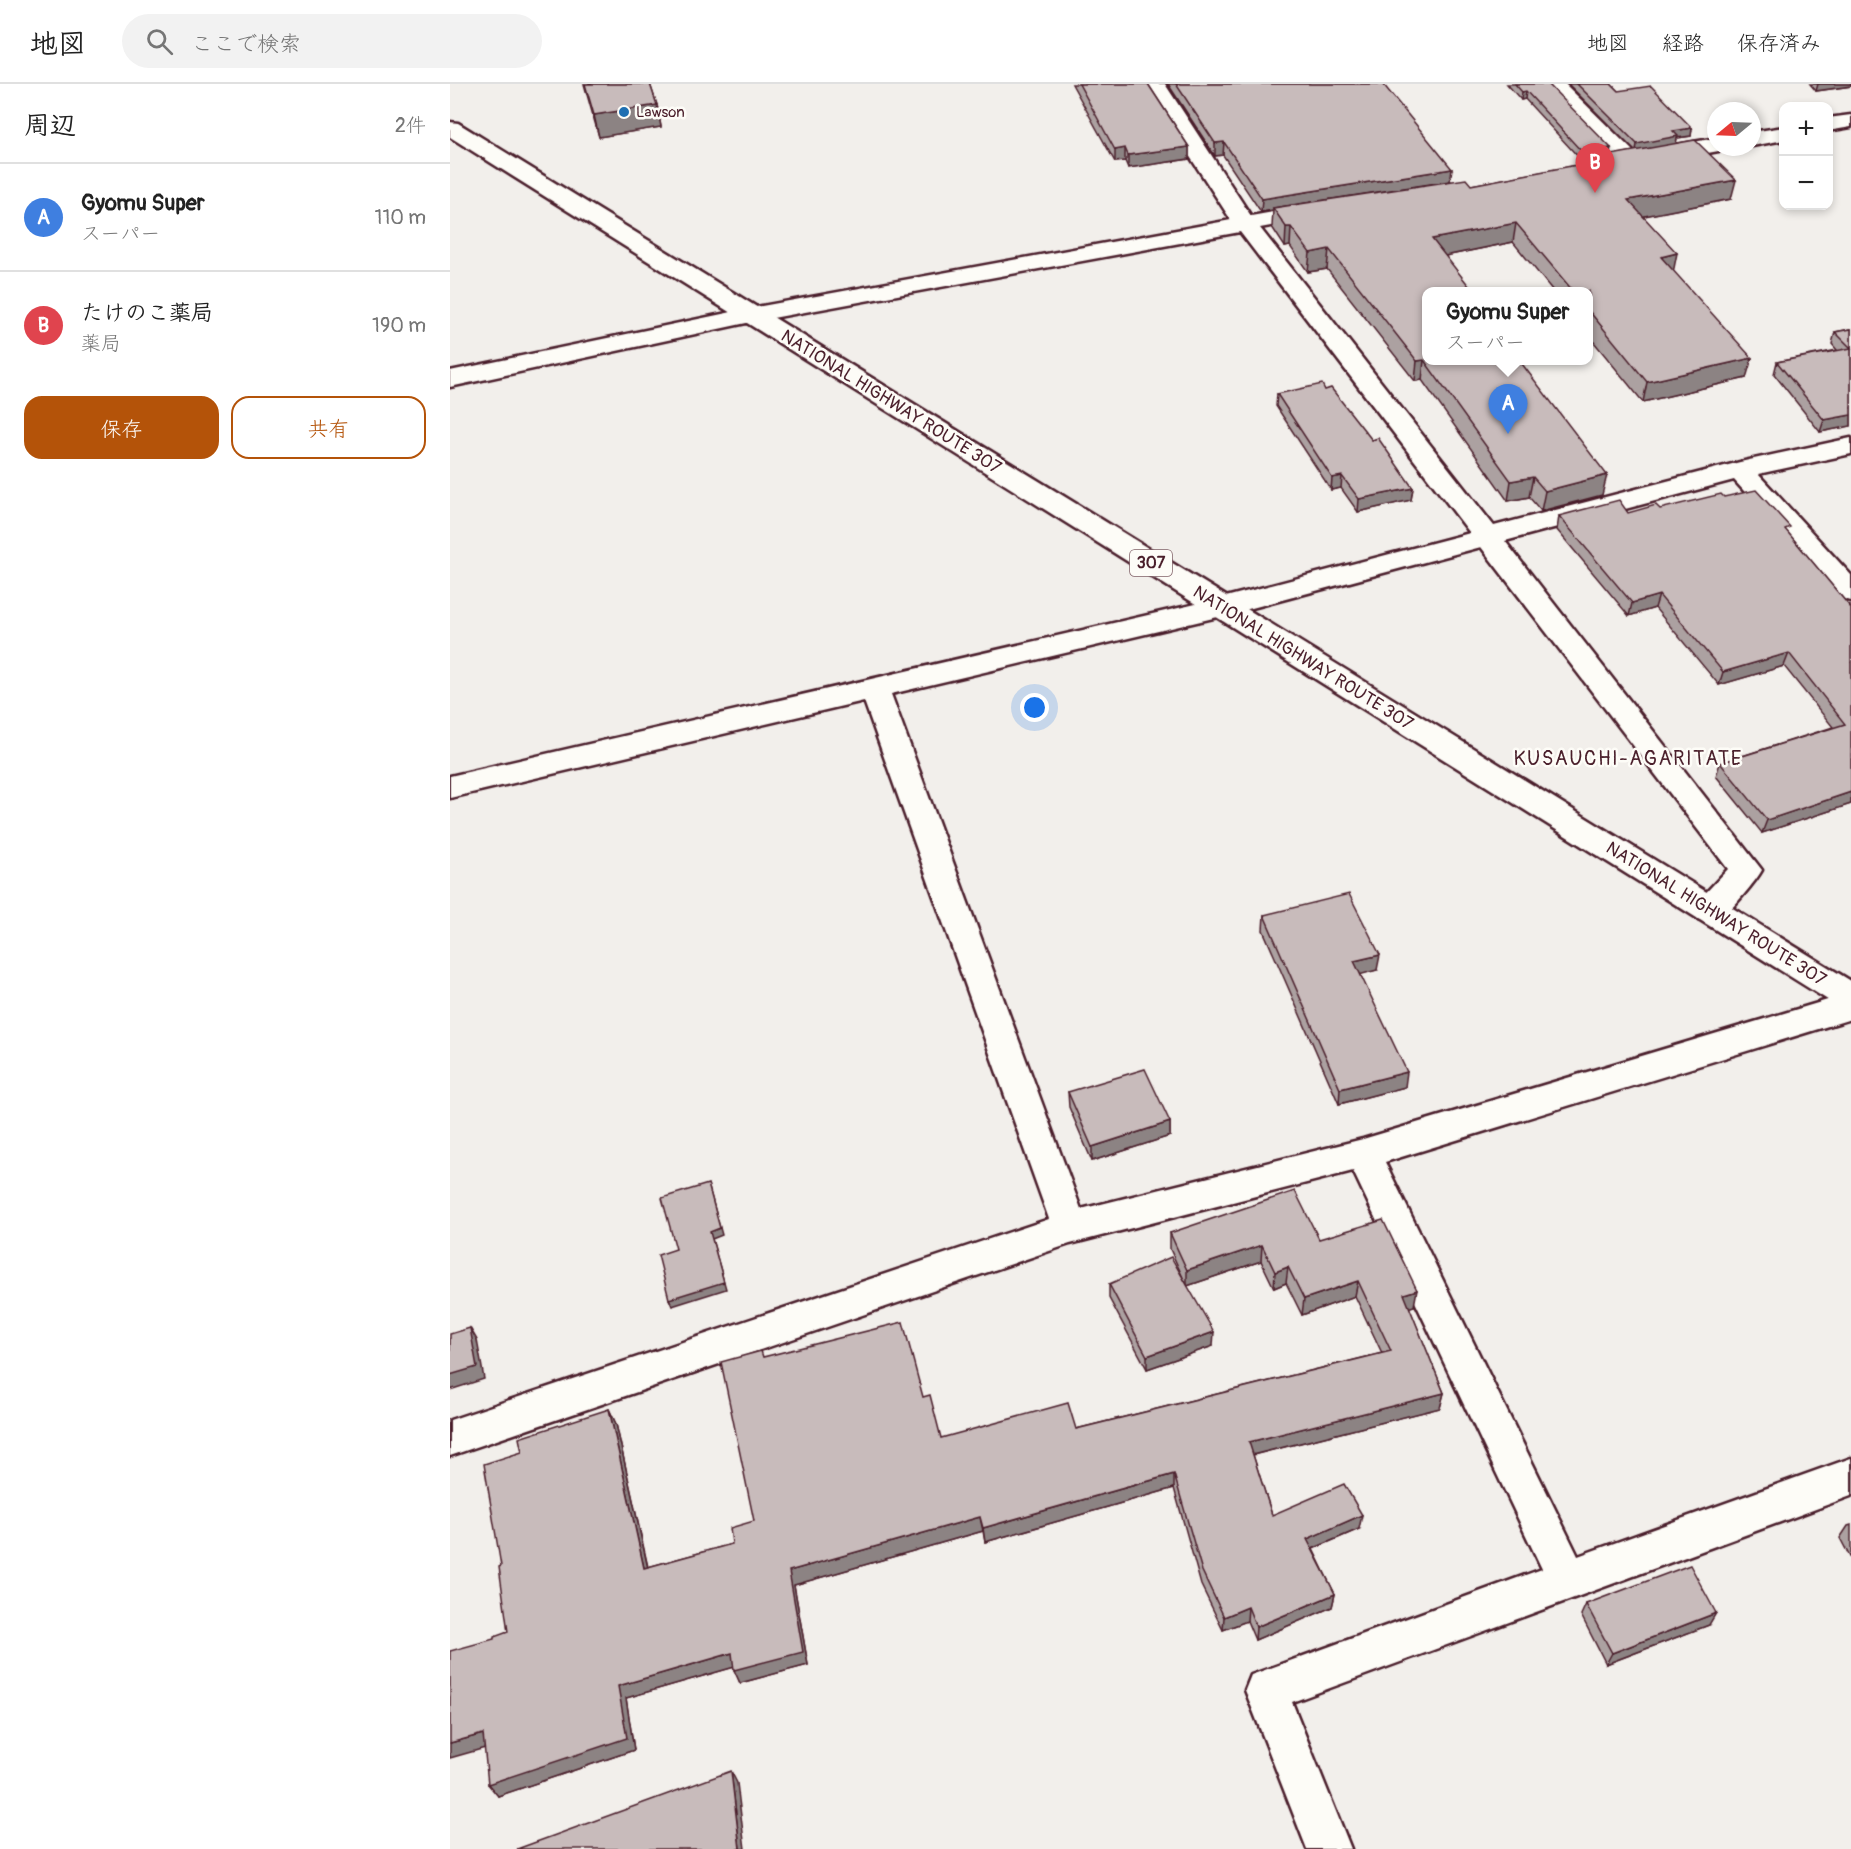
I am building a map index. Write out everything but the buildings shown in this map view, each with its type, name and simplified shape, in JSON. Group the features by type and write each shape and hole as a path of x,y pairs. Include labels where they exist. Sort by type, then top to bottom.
{"main road":[{"path":"1154,84 1245,224 1489,535 1746,870 1709,910"},
{"path":"1553,84 1629,160"},
{"path":"1833,124 1851,121"},
{"name":"NATIONAL HIGHWAY ROUTE 307","path":"450,128 1851,998"},
{"path":"1761,137 1779,134"},
{"path":"1606,165 1707,147"},
{"path":"450,379 751,315 1334,208"},
{"path":"450,787 1222,607 1740,470 1851,446"},
{"path":"1740,470 1851,592"},
{"path":"873,687 1070,1228"},
{"path":"450,1438 1070,1228 1363,1154 1851,1006"},
{"path":"1363,1154 1568,1580"},
{"path":"1329,1849 1266,1690 1851,1477"}],"place":[{"name":"Lawson","path":"624,112"},
{"name":"たけのこ薬局","path":"1595,193"},
{"name":"Gyomu Super","path":"1508,434"}],"district":[{"name":"KUSAUCHI-AGARITATE","path":"1628,758"}]}
